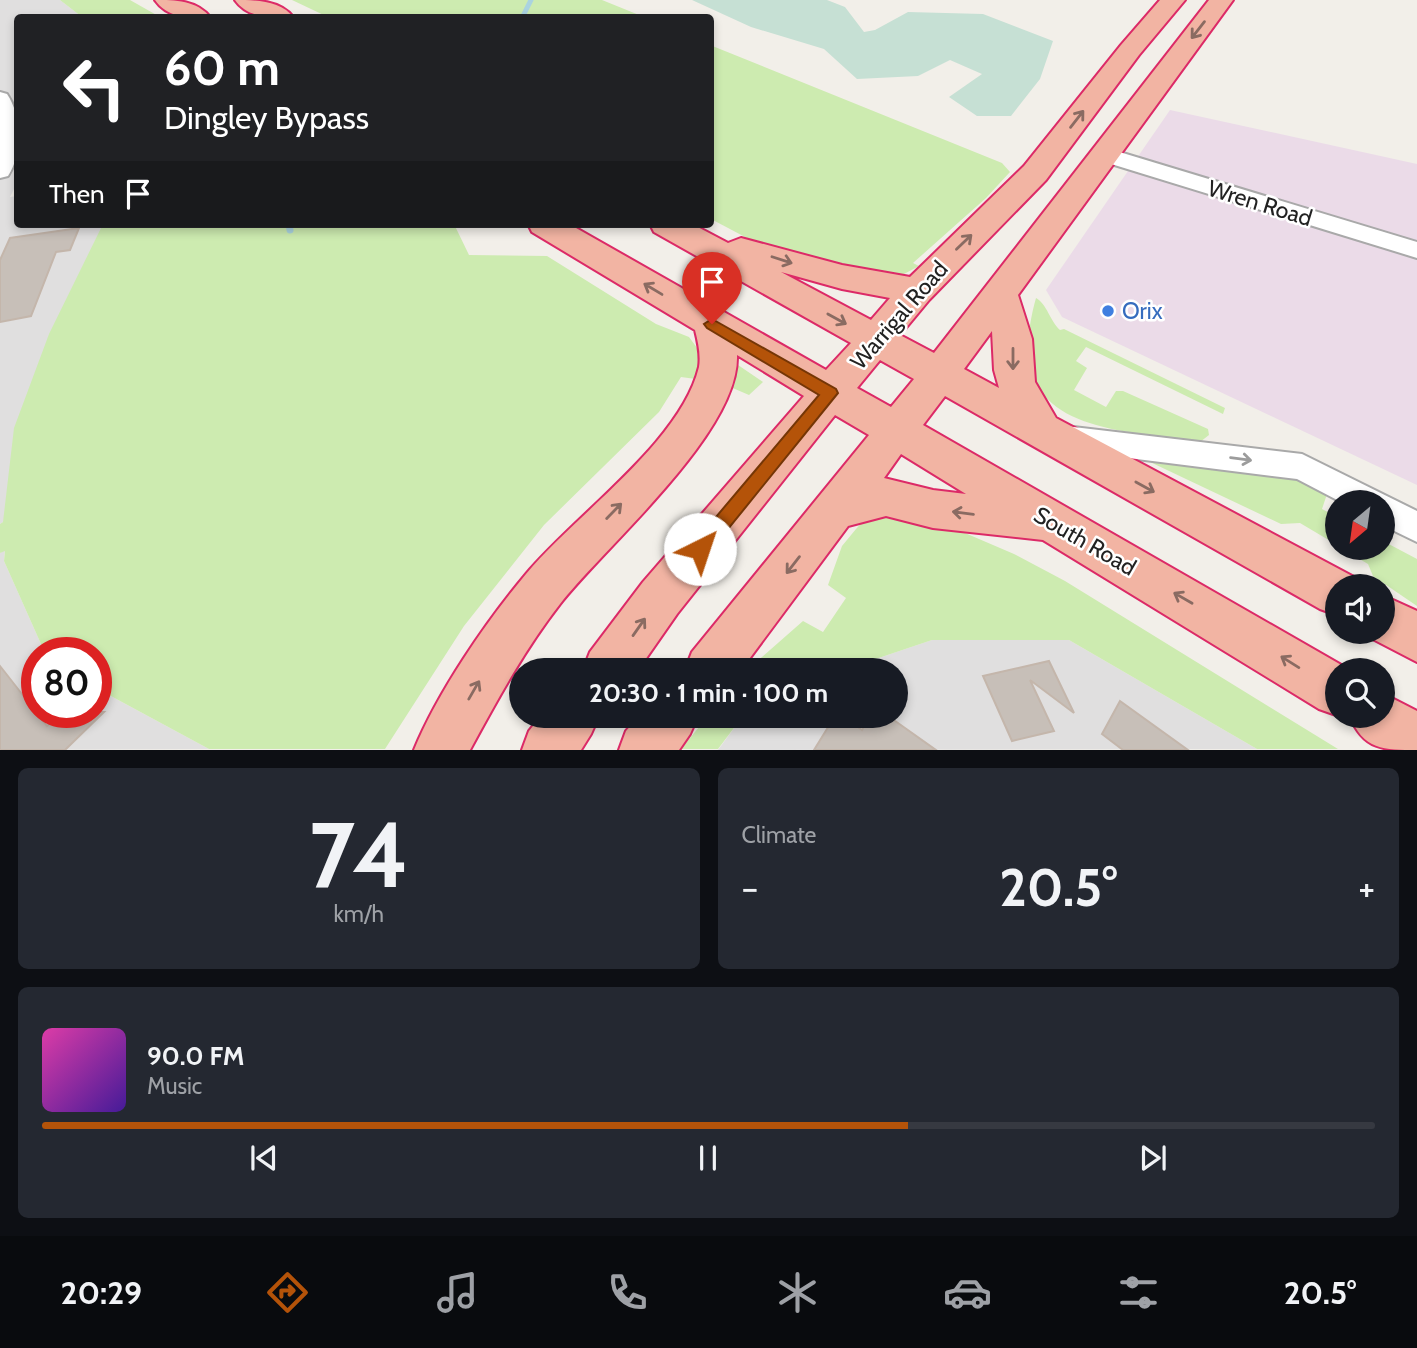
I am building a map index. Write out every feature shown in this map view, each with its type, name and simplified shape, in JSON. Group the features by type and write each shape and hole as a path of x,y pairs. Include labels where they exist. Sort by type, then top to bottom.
{"highway":[{"path":"167,0 192,14"},
{"path":"247,0 274,14"},
{"name":"Warrigal Road","path":"617,658 660,598 830,393 917,291 1035,173 1130,50 1173,0"},
{"path":"719,658 939,375 1221,0"},
{"name":"South Road","path":"551,228 1325,684"},
{"path":"679,231 842,277 917,291"},
{"path":"679,231 1325,586"},
{"path":"1000,293 1013,339 1016,384 1047,433"},
{"path":"440,750 480,680 543,589 669,453 695,419 712,387 719,362 712,324"},
{"path":"835,511 886,498 933,509 1055,523"},
{"path":"1395,625 1417,638"},
{"path":"548,750 564,728"},
{"path":"645,750 662,728"},
{"path":"1395,728 1417,741"}],"street":[{"path":"0,97 10,117 11,130 10,145 0,171"},
{"name":"Wren Road","path":"1103,154 1417,250"},
{"path":"1047,433 1302,467 1347,490"},
{"path":"1395,516 1417,527"}],"shaded area":[{"path":"0,0 60,0 78,14 14,14 14,189 10,197 14,196 14,228 104,228 3,522 0,524"},
{"path":"1170,110 1417,164 1417,485 1062,317 1046,290"},
{"path":"5,550 4,561 38,637 21,637 21,728 112,728 112,697 209,749 0,750 0,553"},
{"path":"932,640 1069,640 1257,749 718,750 734,728 908,728 908,658 879,658"}],"green space":[{"path":"60,0 130,0 155,14 78,14"},
{"path":"292,0 602,0 637,14 322,14"},
{"path":"692,0 827,0 845,7 864,32 875,30 908,12 983,14 1053,41 1040,79 1011,116 977,116 949,97 982,74 950,60 918,76 857,79 824,49 751,27"},
{"path":"714,47 1002,163 1010,172 986,198 913,263 919,266 904,274 878,277 764,247 714,221"},
{"path":"101,228 456,228 469,255 547,256 656,324 689,337 703,356 703,380 681,377 659,412 544,525 464,626 385,749 209,749 112,697 112,637 38,637 4,561 5,551 0,553 0,524 3,522 14,428 49,334"},
{"path":"1036,298 1060,330 1064,329 1225,408 1223,414 1086,347 1076,361 1087,368 1074,390 1106,407 1116,391 1123,391 1208,429 1209,435 1200,442 1097,425 1068,414 1047,398 1033,374 1029,342"},
{"path":"738,365 763,382 749,395 728,386"},
{"path":"1148,461 1293,477 1326,490 1322,509 1325,511 1325,538 1300,523 1281,524"},
{"path":"890,511 958,530 1014,554 1065,581 1338,749 1257,749 1069,640 932,640 879,658 761,658 803,621 823,632 846,598 828,585 842,546 869,515"},
{"path":"1395,547 1417,559 1417,606 1395,591 1395,574 1372,574 1368,564 1361,560 1395,560"},
{"path":"698,728 734,728 718,749 681,749"}],"building":[{"path":"79,228 70,250 56,252 31,316 0,322 0,260 10,238"},
{"path":"1049,661 1074,713 1030,680 1054,731 1012,741 983,676"},
{"path":"0,666 21,693 21,728 88,728 65,750 0,750"},
{"path":"1120,701 1188,750 1123,750 1102,734"},
{"path":"828,728 905,728 936,750 814,750"}],"waterway":[{"path":"524,14 531,0"}],"place":[{"name":"Orix","path":"1108,311"}],"route":[{"path":"700,549 830,393 712,324"}]}
